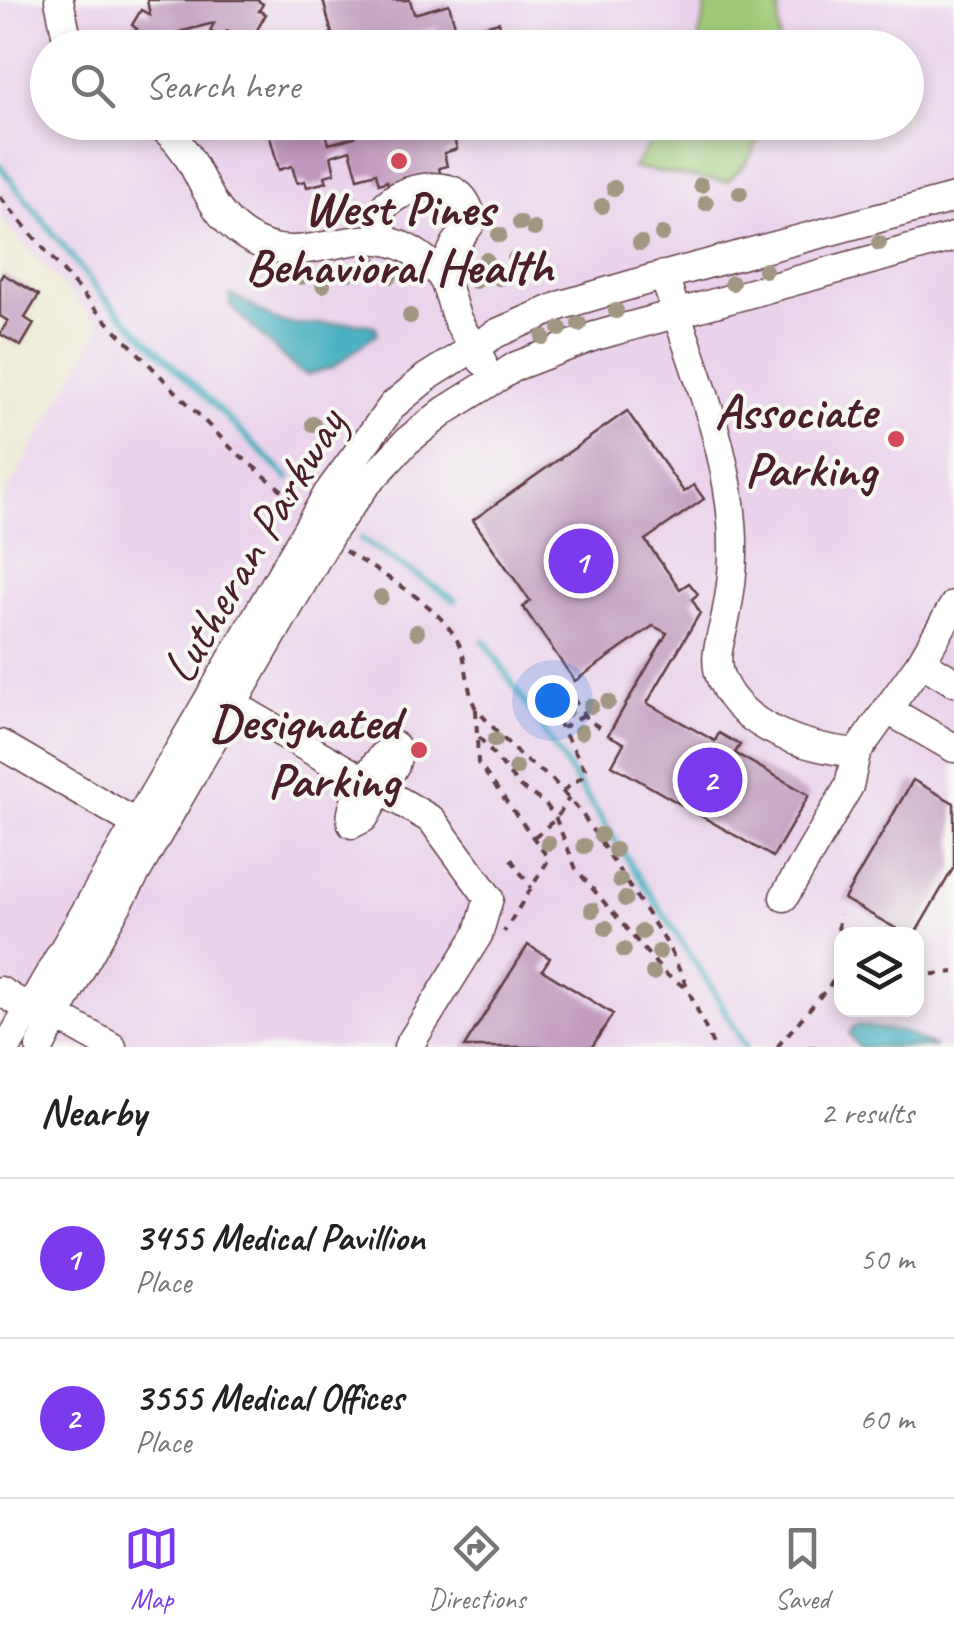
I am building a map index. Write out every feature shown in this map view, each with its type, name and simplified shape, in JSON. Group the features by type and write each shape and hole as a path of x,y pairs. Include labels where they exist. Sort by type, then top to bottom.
{"street":[{"path":"58,0 65,30"},
{"path":"178,140 209,198 226,221 265,246 292,251 385,238 442,274 458,322 494,379"},
{"path":"385,238 380,216 397,196 437,186 454,190 466,200 473,220 442,274"},
{"name":"Lutheran Parkway","path":"6,1047 41,1007 148,830 321,527 344,467 386,412 416,385 473,346 562,305 954,198"},
{"name":"Lutheran Parkway","path":"321,527 406,441 446,410 494,379 564,346 954,237"},
{"path":"664,275 714,426 728,490 733,555 726,617 717,649 720,678 740,707 798,742 823,750 856,753"},
{"path":"784,897 848,786 856,753 921,662 954,605"},
{"path":"921,662 954,682"},
{"path":"224,699 437,825 489,898 478,934 408,1047"},
{"path":"888,710 954,748"},
{"path":"0,744 148,830"},
{"path":"0,973 41,1007"},
{"path":"0,991 41,1007 112,1047"},
{"name":"Lutheran Parkway","path":"40,1047 41,1007"}],"path":[{"path":"0,197 96,310 214,431 321,527 436,615 456,638 468,664 476,708 520,756 569,798 668,945 714,1047"},
{"path":"564,791 582,777 583,764 553,711 558,698 573,698 584,715 603,730"},
{"path":"562,728 584,715"},
{"path":"477,734 520,786 545,802 556,818 576,869 664,973 686,988"},
{"path":"534,837 556,818 569,798"},
{"path":"511,859 530,888"},
{"path":"839,914 839,927"},
{"path":"924,975 954,972"},
{"path":"780,1047 834,983"},
{"path":"808,1047 819,1047"}],"shaded area":[{"path":"0,0 954,0 954,1047 0,1047 0,504 101,327 0,218"}],"green space":[{"path":"707,0 779,0 779,30 701,30"},
{"path":"652,140 759,140 746,163 727,182 633,168"}],"water":[{"path":"230,295 279,321 365,324 376,327 377,334 333,367 307,375 230,306"},
{"path":"858,1025 903,1032 935,1047 858,1047 849,1034"}],"building":[{"path":"147,0 257,0 263,4 259,11 266,14 257,30 210,30 214,23 187,30 136,30 132,25 141,10 150,15"},
{"path":"323,0 410,0 414,14 449,4 456,30 437,27 331,30"},
{"path":"499,22 501,30 468,30"},
{"name":"West Pines Behavioral Health","path":"271,140 328,140 329,144 344,140 454,140 457,149 444,153 447,166 439,168 441,176 389,189 387,181 379,184 376,173 358,178 350,150 331,156 335,173 325,176 327,182 307,187 305,181 297,183 292,166 279,170"},
{"path":"3,274 39,295 25,318 34,324 21,346 0,334 8,321 0,316"},
{"path":"627,411 684,492 694,485 704,499 645,540 680,589 689,583 698,594 692,599 700,613 647,703 715,741 719,733 740,745 735,753 809,795 773,857 612,765 624,743 608,735 667,633 653,626 575,681 523,607 530,601 473,520"},
{"path":"913,780 954,803 954,867 919,927 894,927 844,899"},
{"path":"528,945 550,958 542,970 613,1014 592,1047 464,1047"}],"waterway":[{"path":"0,166 101,294 288,478"},
{"path":"361,539 455,600"},
{"path":"484,640 712,988 745,1047"}],"place":[{"name":"West Pines Behavioral Health","path":"399,161"},
{"name":"Associate Parking","path":"896,439"},
{"name":"3455 Medical Pavillion","path":"581,561"},
{"name":"Designated Parking","path":"419,750"},
{"name":"3555 Medical Offices","path":"710,780"}]}
